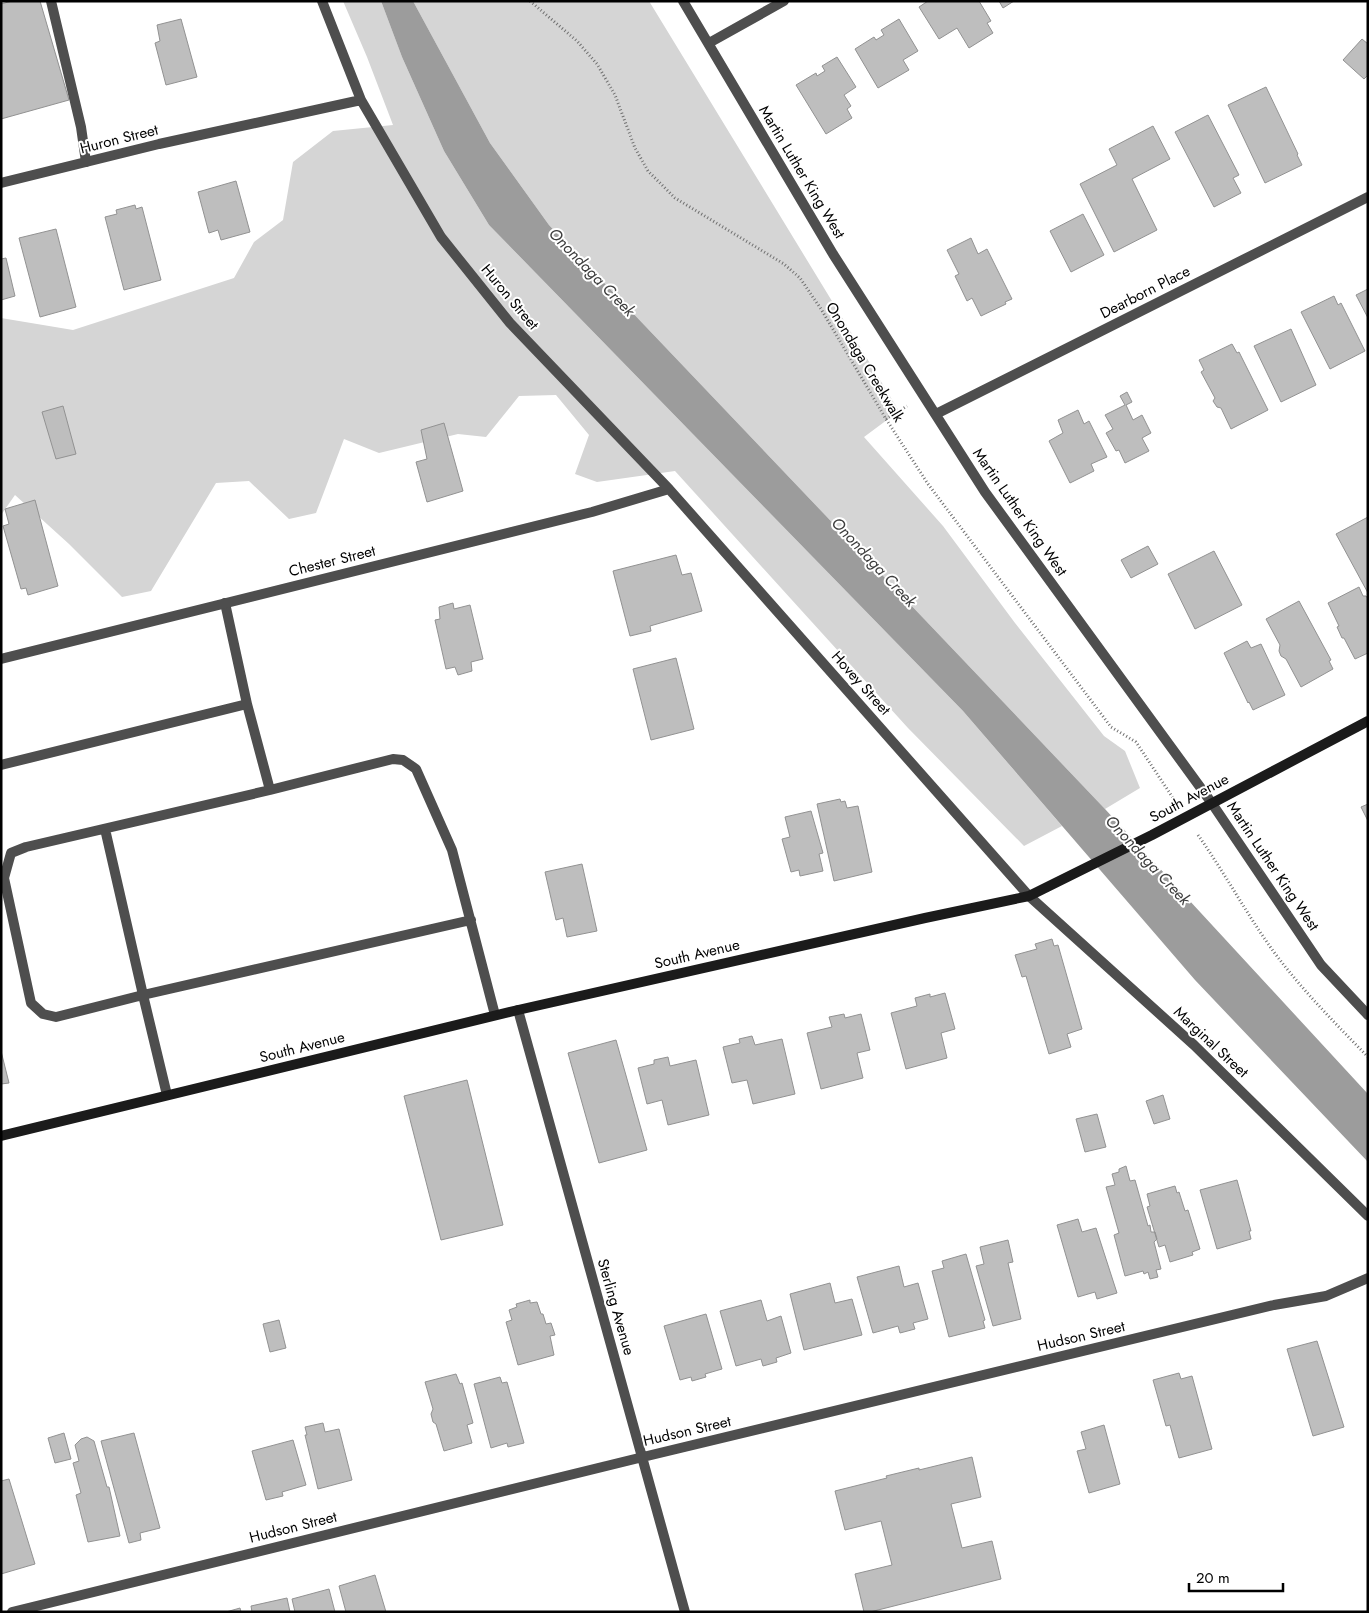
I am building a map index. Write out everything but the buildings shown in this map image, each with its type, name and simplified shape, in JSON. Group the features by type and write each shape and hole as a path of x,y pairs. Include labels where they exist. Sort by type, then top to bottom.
{"main road":[{"name":"South Avenue","path":"1,1136 518,1010 1029,896 1152,835 1368,721"}],"street":[{"path":"51,1 82,127 86,162"},
{"name":"Huron Street","path":"322,1 361,100 441,237 510,323 669,490"},
{"name":"Martin Luther King West","path":"683,1 833,254 985,492 1212,802 1322,964 1368,1015"},
{"path":"709,43 784,1"},
{"name":"Huron Street","path":"1,183 160,144 361,100"},
{"name":"Dearborn Place","path":"936,414 1368,197"},
{"name":"Chester Street","path":"1,659 592,512 669,490"},
{"name":"Hovey Street","path":"669,490 1029,896"},
{"path":"225,603 247,704 270,790"},
{"path":"1,766 247,704"},
{"path":"471,920 143,995 56,1017 43,1014 31,1003 4,878 11,853 26,847 393,759 404,760 416,769 452,850 471,920 495,1016"},
{"path":"104,828 167,1095"},
{"name":"Marginal Street","path":"1029,896 1194,1045 1368,1216"},
{"name":"Sterling Avenue","path":"518,1010 685,1612"},
{"name":"Hudson Street","path":"12,1612 643,1457 1264,1308 1326,1296 1368,1278"}],"path":[{"name":"Onondaga Creekwalk","path":"530,1 577,41 597,64 615,95 635,148 648,170 675,198 784,264 800,278 928,484 1111,727 1136,742 1154,770"},
{"path":"1222,869 1270,947 1303,990 1368,1057"}],"shaded area":[{"path":"343,1 381,1 402,57 444,151 489,225 963,711 1062,826 1024,846 908,728 675,471 597,482 575,474 589,435 556,395 519,396 486,437 458,434 379,453 344,439 316,513 289,519 249,481 216,483 151,591 122,597 69,544 15,495 1,515 1,318 73,330 234,278 254,242 283,220 293,162 333,131 393,125"},
{"path":"413,1 649,1 899,411 864,437 943,526 1015,623 1104,736 1125,751 1140,788 1105,809 549,225 490,143"}],"water":[{"name":"Onondaga Creek","path":"381,1 413,1 490,143 549,225 1105,809 1368,1094 1368,1162 1195,980 963,711 489,225 444,151 402,57"}]}
